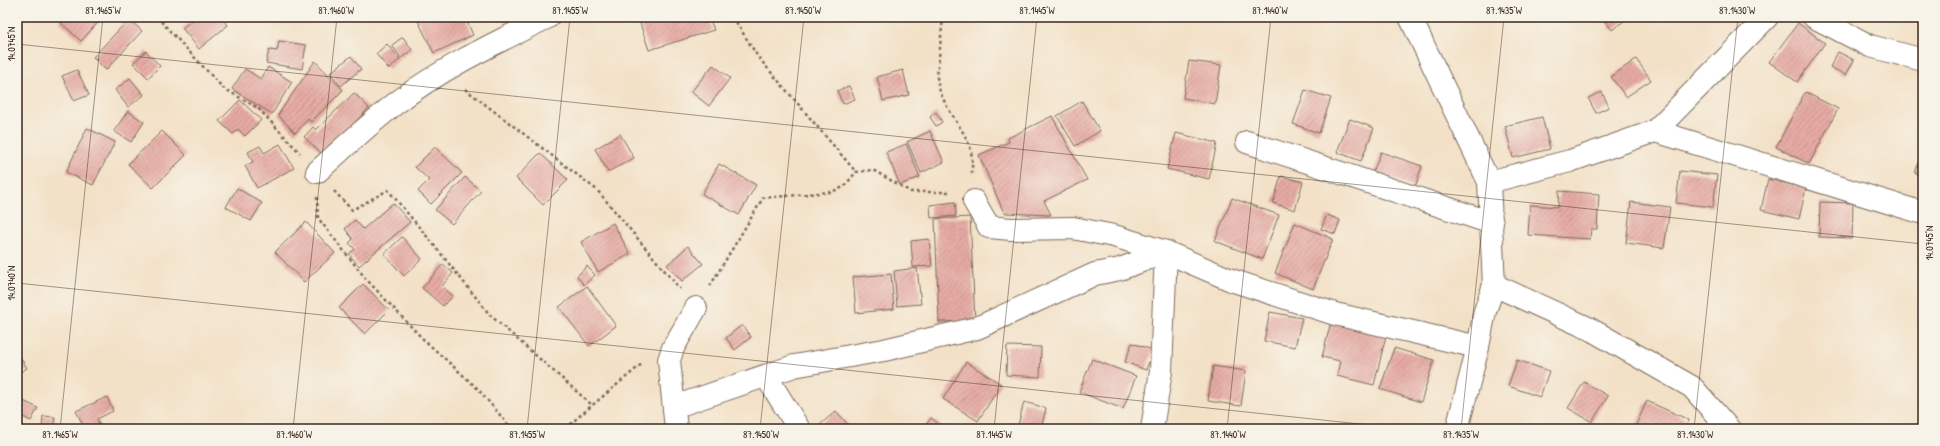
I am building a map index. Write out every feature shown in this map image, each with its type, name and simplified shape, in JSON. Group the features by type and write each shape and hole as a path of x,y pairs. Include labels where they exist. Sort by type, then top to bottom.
{"street":[{"path":"316,172 396,104 449,70 504,39 548,17"},
{"path":"1410,17 1489,182 1494,285 1485,311 1478,347 1457,429"},
{"path":"1489,182 1570,161 1655,131 1767,17"},
{"path":"1814,17 1870,46 1923,60"},
{"path":"1655,131 1923,212"},
{"path":"1247,142 1492,223"},
{"path":"974,201 989,227 1011,229 1073,228 1114,236 1166,252 1231,280 1335,314 1478,347"},
{"path":"674,407 794,366 884,350 977,328 1095,274 1120,269 1166,252"},
{"path":"1152,429 1160,371 1166,252"},
{"path":"1494,285 1590,329 1692,387 1729,429"},
{"path":"676,429 670,360 673,348 696,308"},
{"path":"766,376 799,429"}],"path":[{"path":"158,17 223,88 258,108 352,210 388,190 490,315 568,386 592,405"},
{"path":"733,17 758,57 856,172"},
{"path":"943,17 937,77 938,86 971,150 974,201"},
{"path":"449,70 463,87 597,190 696,308 763,198 830,192 844,188 856,172 874,170 911,192 969,192 974,201"},
{"path":"316,172 318,218 366,279 422,338 476,387 512,429"},
{"path":"566,429 592,405 655,353 673,348"}],"building":[{"path":"62,17 103,17 81,41 59,21"},
{"path":"196,17 221,17 228,25 199,49 182,28"},
{"path":"416,17 465,17 473,35 434,53"},
{"path":"499,17 512,17 500,22"},
{"path":"638,17 709,17 714,30 649,50"},
{"path":"1602,17 1629,17 1612,30"},
{"path":"129,19 142,31 106,70 93,57"},
{"path":"1798,23 1825,43 1797,82 1769,62"},
{"path":"403,37 412,50 401,58 392,45"},
{"path":"279,41 306,45 302,69 266,63 269,50 277,51"},
{"path":"387,44 400,59 389,69 376,54"},
{"path":"146,51 160,66 148,78 133,63"},
{"path":"1838,52 1854,60 1846,75 1830,67"},
{"path":"351,56 361,69 341,86 330,73"},
{"path":"1636,59 1651,80 1626,97 1611,77"},
{"path":"315,61 343,90 311,122 308,119 295,133 278,115"},
{"path":"1189,61 1221,65 1215,104 1183,98"},
{"path":"713,65 730,78 709,106 691,92"},
{"path":"268,67 292,82 272,114 232,89 245,69 261,79"},
{"path":"77,70 89,95 74,101 62,76"},
{"path":"903,70 909,95 883,101 877,77"},
{"path":"130,78 144,95 128,107 115,90"},
{"path":"849,86 855,99 843,104 837,91"},
{"path":"1305,90 1331,98 1319,133 1293,124"},
{"path":"1602,92 1609,107 1596,113 1588,98"},
{"path":"1805,92 1838,109 1809,164 1776,147"},
{"path":"354,93 369,108 323,155 304,137 313,127 316,130"},
{"path":"240,100 261,120 245,136 238,129 233,134 219,121"},
{"path":"1082,101 1100,131 1075,146 1057,116"},
{"path":"128,111 144,122 131,142 114,131"},
{"path":"936,112 942,122 936,126 930,117"},
{"path":"1052,116 1087,180 1044,201 1051,215 1004,213 979,155 1009,142 1008,138"},
{"path":"1542,117 1550,149 1513,158 1505,126"},
{"path":"1350,119 1374,128 1361,161 1337,152"},
{"path":"87,128 115,142 93,185 66,172"},
{"path":"162,131 186,155 153,188 128,164"},
{"path":"930,131 944,162 921,173 907,142"},
{"path":"1176,133 1217,143 1209,179 1167,169"},
{"path":"620,134 634,158 608,172 595,149"},
{"path":"280,144 294,168 257,188 245,166 253,162 248,152 260,146 264,153"},
{"path":"906,144 920,177 900,185 886,152"},
{"path":"435,147 462,173 431,204 418,191 429,180 415,167"},
{"path":"1923,151 1923,176 1915,173"},
{"path":"1381,152 1422,166 1415,187 1373,172"},
{"path":"540,153 568,180 543,205 516,178"},
{"path":"719,164 756,185 739,215 702,194"},
{"path":"1680,171 1717,175 1713,207 1676,203"},
{"path":"1281,176 1303,182 1295,210 1273,203"},
{"path":"465,177 481,191 452,224 435,210"},
{"path":"1768,179 1806,188 1799,219 1761,210"},
{"path":"237,188 262,203 251,221 226,207"},
{"path":"1559,191 1599,194 1597,229 1591,229 1590,239 1528,235 1530,205 1558,207"},
{"path":"1232,198 1279,215 1262,259 1215,241"},
{"path":"955,202 956,216 931,218 930,205"},
{"path":"1631,202 1670,207 1664,248 1626,243"},
{"path":"1820,202 1853,203 1852,238 1819,237"},
{"path":"393,203 410,222 359,266 349,254 355,249 349,243 353,239 345,229 355,220 363,229"},
{"path":"1327,215 1340,220 1335,234 1321,229"},
{"path":"970,217 975,321 939,322 935,219"},
{"path":"306,222 335,253 304,282 275,252"},
{"path":"613,223 630,254 598,272 581,242"},
{"path":"1295,223 1333,239 1313,289 1275,273"},
{"path":"402,237 422,259 404,276 384,254"},
{"path":"929,239 932,266 913,267 911,241"},
{"path":"688,246 703,264 682,281 667,265"},
{"path":"443,264 453,273 442,286 453,296 443,306 422,288"},
{"path":"587,266 595,275 584,285 577,276"},
{"path":"917,268 921,304 897,306 894,271"},
{"path":"891,274 894,309 856,313 853,277"},
{"path":"363,284 389,310 365,334 339,308"},
{"path":"587,286 616,326 589,346 559,307"},
{"path":"1270,312 1302,318 1295,347 1264,341"},
{"path":"1331,322 1386,336 1374,385 1337,376 1340,361 1322,357"},
{"path":"742,325 751,337 735,350 726,338"},
{"path":"1132,343 1153,350 1146,370 1125,362"},
{"path":"1007,346 1041,347 1040,377 1006,375"},
{"path":"1394,348 1434,360 1421,402 1380,389"},
{"path":"17,353 27,368 17,374"},
{"path":"1092,359 1136,376 1123,409 1079,392"},
{"path":"1517,360 1549,371 1540,397 1508,386"},
{"path":"966,362 1001,384 978,421 943,399"},
{"path":"1213,366 1246,371 1241,406 1208,401"},
{"path":"1584,382 1608,396 1592,422 1568,408"},
{"path":"107,397 113,411 97,419 100,426 94,429 85,429 76,411"},
{"path":"17,398 38,408 31,421 19,415 17,419"},
{"path":"1647,401 1689,420 1685,429 1634,429"},
{"path":"1024,402 1046,408 1041,429 1017,429"},
{"path":"836,411 852,429 815,429"},
{"path":"43,416 55,417 53,429 42,429"},
{"path":"931,418 946,429 923,429"},
{"path":"1923,424 1923,429 1915,429 1914,427"}]}
